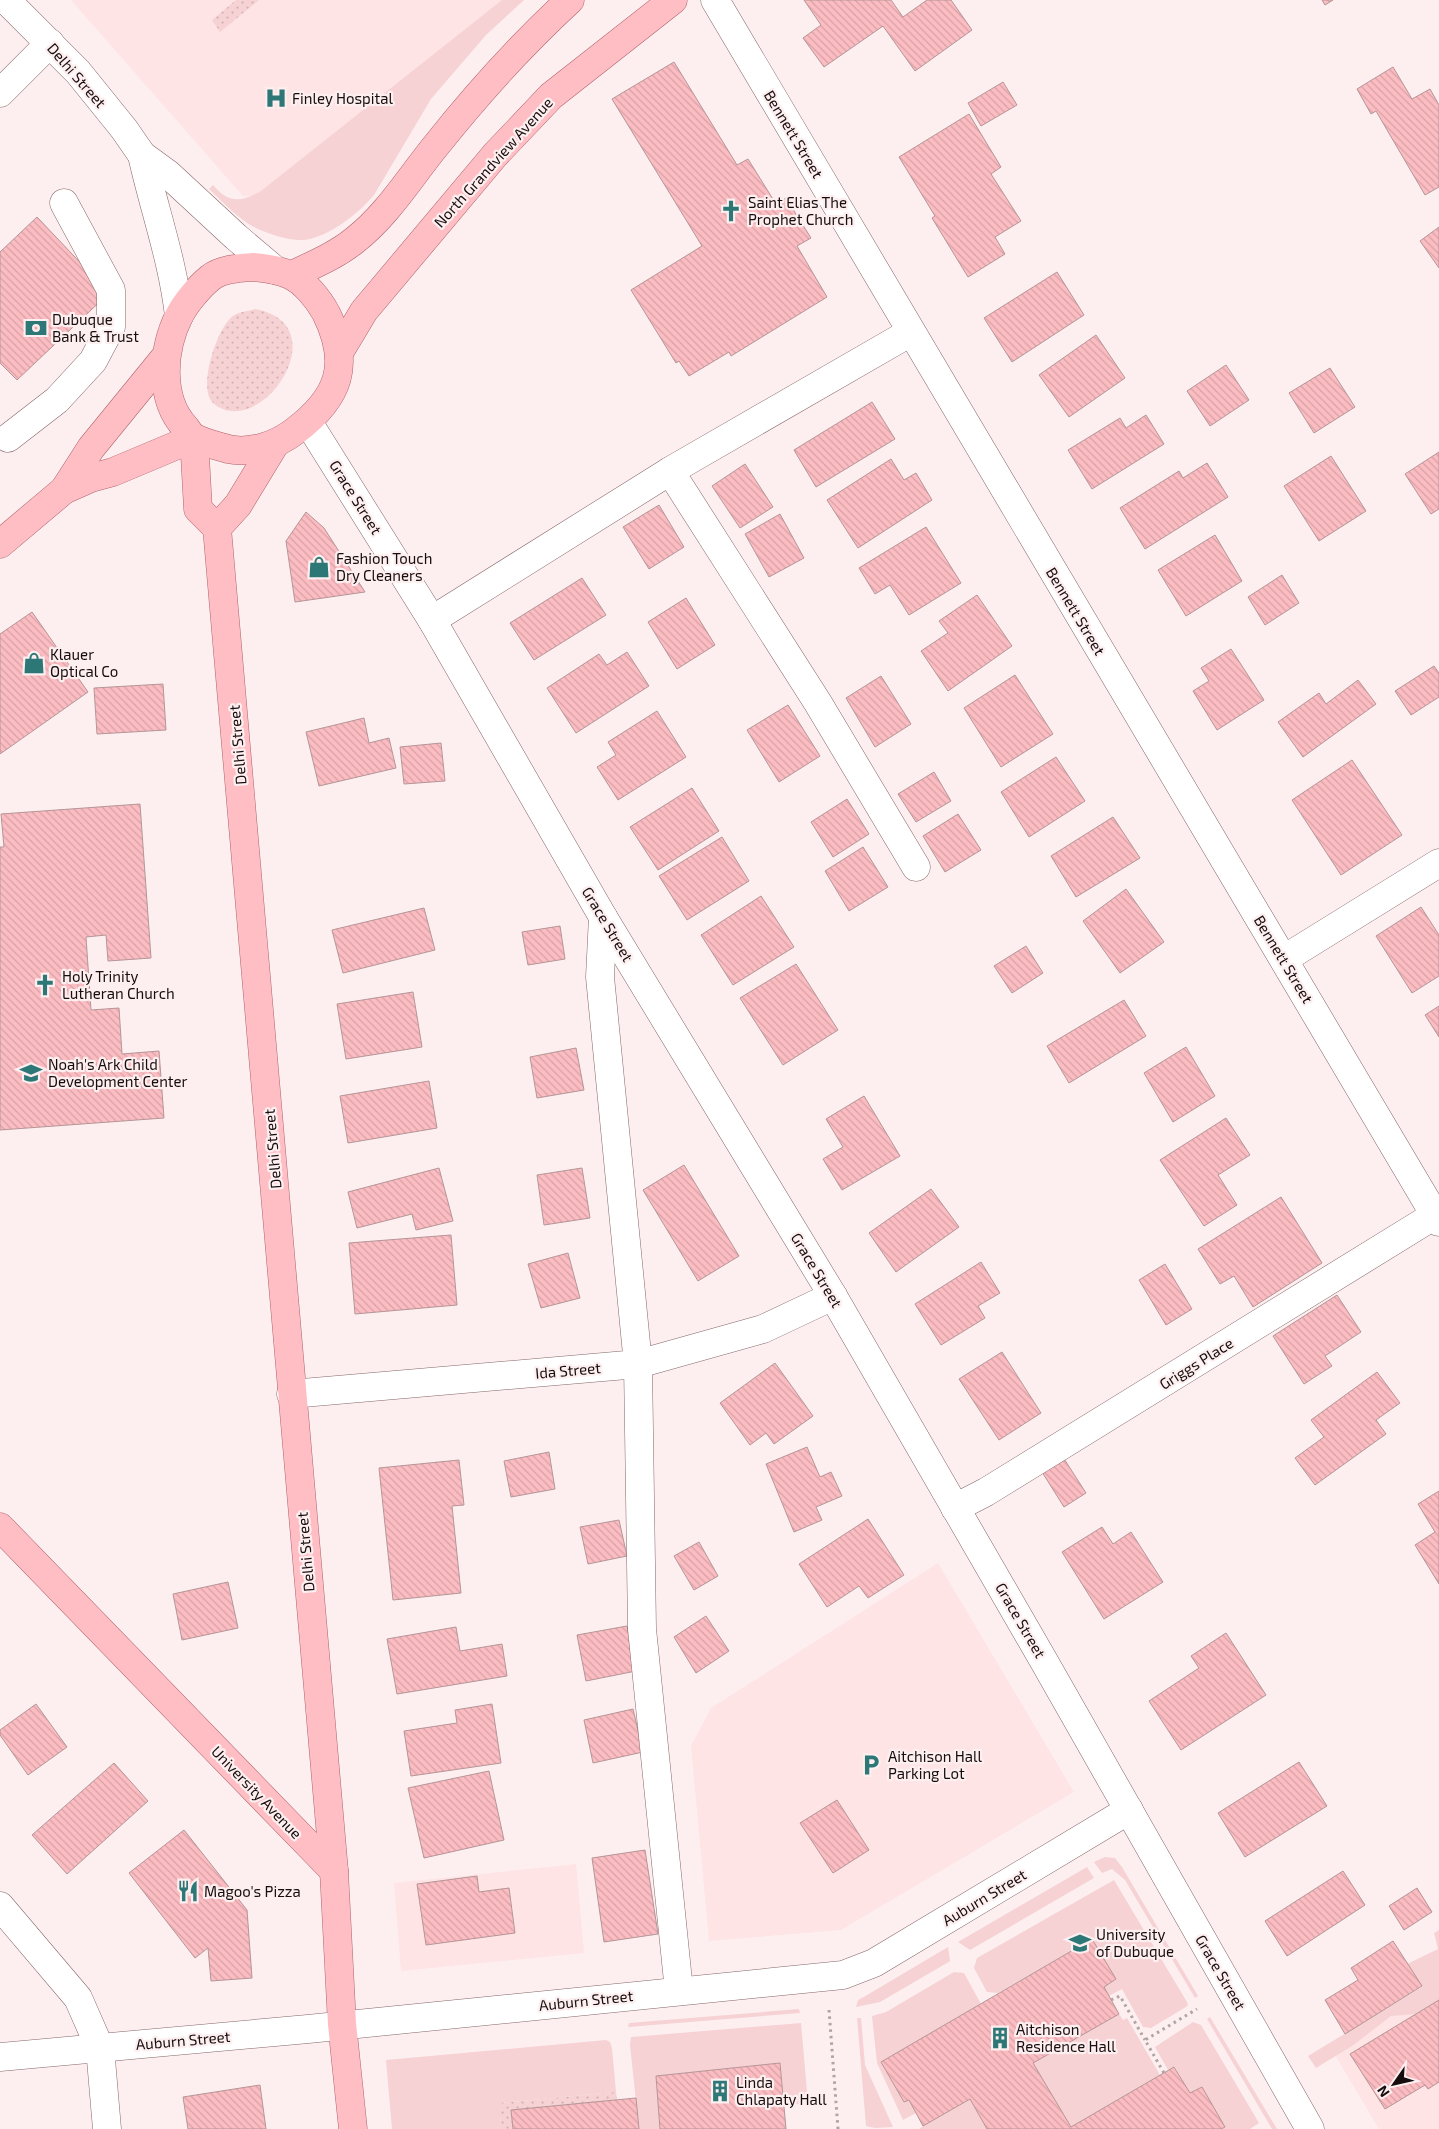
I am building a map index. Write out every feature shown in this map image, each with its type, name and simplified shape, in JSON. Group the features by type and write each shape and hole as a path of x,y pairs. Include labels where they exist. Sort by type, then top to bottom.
{"main road":[{"path":"284,272 355,241 380,216 498,72 529,38 570,0"},
{"name":"North Grandview Avenue","path":"340,351 364,312 495,155 551,96 673,0"},
{"path":"253,267 284,272 321,304 332,325 340,351 338,371 332,390 322,407 308,422 275,444 248,449 229,449 194,438 176,418 167,391 166,356 179,316 210,277 238,268 253,267"},
{"path":"64,490 91,448 166,356"},
{"path":"0,544 64,490 194,438"},
{"path":"194,438 198,509 217,528 238,505 275,444"},
{"name":"Delhi Street","path":"217,528 334,1871"},
{"name":"University Avenue","path":"0,1527 334,1871"},
{"path":"334,1871 342,2024 353,2129"}],"street":[{"name":"Delhi Street","path":"6,0 83,78 142,155 168,174 236,238 284,272"},
{"name":"Bennett Street","path":"715,0 1437,1218"},
{"path":"0,93 50,43"},
{"name":"Delhi Street","path":"142,155 152,201 175,284 179,316"},
{"path":"8,438 63,394 93,361 111,327 111,290 64,203"},
{"path":"432,620 670,471 911,332"},
{"name":"Grace Street","path":"308,422 432,620 603,916 833,1296 1310,2129"},
{"path":"670,471 818,703 916,867"},
{"path":"1284,959 1439,863"},
{"path":"603,916 600,977 638,1364 642,1629 679,1991"},
{"name":"Griggs Place","path":"955,1508 986,1492 1437,1218"},
{"name":"Ida Street","path":"291,1394 638,1364 764,1330 833,1296"},
{"name":"Auburn Street","path":"0,2057 843,1975 874,1963 1129,1810"},
{"path":"0,1906 78,1998 100,2048 107,2129"}],"path":[{"path":"827,1977 838,2129"},
{"path":"1111,2000 1120,1996 1164,2073"},
{"path":"1145,2040 1197,2009"}],"shaded area":[{"name":"Finley Hospital","path":"71,0 517,0 272,195 243,196"},
{"path":"236,0 259,0 220,32 212,20"},
{"path":"502,0 524,0 486,35 431,99 374,195 360,210 333,229 314,238 304,240 279,237 256,228 243,220 209,189 213,185 225,195 236,199 242,199 261,191"},
{"path":"255,309 280,319 291,336 292,356 284,377 269,395 251,407 232,411 213,403 209,396 207,385 211,358 215,345 227,322 235,315"},
{"name":"Aitchison Hall Parking Lot","path":"938,1563 1074,1792 841,1930 709,1941 691,1746 711,1708"},
{"path":"1105,1857 1115,1858 1122,1867 1198,1996 1195,1998 1125,1880 1112,1869 1102,1873 1094,1862"},
{"path":"576,1864 584,1953 401,1971 394,1883"},
{"path":"1087,1867 1094,1878 970,1950 958,1942"},
{"path":"1114,1880 1187,2002 1188,2005 1186,2007 1151,2028 1143,2027 1122,1989 1109,1996 1104,1987 1115,1979 1092,1939 998,1993 987,1992 974,1968 977,1958"},
{"path":"1439,1930 1439,2000 1415,2014 1391,2016 1352,2046 1316,2068 1308,2056 1422,1987 1407,1964 1438,1949 1434,1933"},
{"path":"948,1947 950,1961 947,1963 880,2002 856,2007 858,2000"},
{"path":"954,1972 964,1973 981,2004 881,2062 904,2102 909,2100 916,2113 903,2120 877,2063 872,2016 886,2012"},
{"path":"1439,1987 1439,2129 1379,2129 1332,2050"},
{"path":"799,2009 800,2013 628,2027 629,2023"},
{"path":"1119,2014 1123,2020 1127,2018 1160,2075 1071,2127 1033,2063"},
{"path":"1210,2017 1277,2129 1272,2129 1207,2019"},
{"path":"857,2018 861,2018 865,2065 893,2127 875,2128 866,2126"},
{"path":"1193,2022 1201,2025 1259,2123 1250,2129 1221,2129 1224,2127 1202,2087 1190,2093 1175,2067 1168,2070 1155,2047"},
{"path":"801,2023 808,2103 784,2105 780,2063 656,2076 660,2129 639,2129 630,2045 631,2037"},
{"path":"606,2040 610,2042 612,2048 616,2092 500,2103 501,2129 392,2129 386,2060"},
{"path":"616,2092 617,2100 511,2111 513,2129 501,2129 499,2103"},
{"path":"970,2099 987,2129 919,2129 923,2126"}],"building":[{"path":"804,0 891,0 903,17 927,0 951,0 972,30 915,71 883,26 824,67 803,38 821,25"},
{"path":"1322,0 1333,0 1325,5"},
{"path":"674,62 737,165 748,159 776,204 786,198 811,238 797,246 827,297 731,356 729,352 689,376 679,361 676,363 631,290 702,246 612,99"},
{"path":"1393,67 1412,99 1430,89 1439,105 1439,187 1425,195 1376,111 1371,114 1357,89"},
{"path":"1003,82 1017,105 981,126 968,103"},
{"path":"969,114 1001,167 991,174 1021,221 995,237 1005,254 968,277 932,218 935,216 899,157"},
{"name":"Dubuque Bank & Trust","path":"37,217 109,293 17,380 0,363 0,252"},
{"path":"1439,227 1439,268 1420,241"},
{"path":"1057,272 1084,315 1012,362 984,318"},
{"path":"1096,335 1125,378 1069,417 1039,375"},
{"path":"1226,365 1249,400 1210,426 1187,391"},
{"path":"1330,368 1355,407 1314,433 1289,393"},
{"path":"872,402 895,439 816,487 794,450"},
{"path":"1146,415 1164,444 1092,489 1068,450 1120,418 1126,428"},
{"path":"1439,452 1439,509 1431,514 1405,474"},
{"path":"1331,456 1366,511 1319,541 1284,486"},
{"path":"891,459 904,480 916,473 932,500 858,548 827,500"},
{"path":"1207,463 1228,497 1145,549 1120,508 1179,471 1183,478"},
{"path":"745,464 773,507 740,528 712,486"},
{"path":"659,505 684,547 649,569 623,527"},
{"name":"Fashion Touch Dry Cleaners","path":"306,512 324,528 365,592 295,602 286,541"},
{"path":"780,514 804,558 769,577 745,534"},
{"path":"926,527 961,583 909,615 890,585 875,594 859,568"},
{"path":"1215,535 1242,581 1186,616 1158,570"},
{"path":"1282,575 1299,603 1265,625 1248,597"},
{"path":"582,578 606,615 534,660 510,623"},
{"path":"977,595 1012,646 948,691 921,651 948,633 939,621"},
{"path":"686,598 715,645 677,669 648,622"},
{"name":"Klauer Optical Co","path":"32,612 88,692 0,754 0,634"},
{"path":"1231,649 1264,700 1217,730 1193,691 1209,681 1201,668"},
{"path":"627,652 649,686 576,733 547,688 599,654 607,665"},
{"path":"1434,666 1439,673 1439,697 1411,715 1395,691"},
{"path":"1015,675 1053,734 1001,767 964,708"},
{"path":"881,676 911,724 875,747 846,698"},
{"path":"1358,680 1376,704 1303,757 1278,722 1319,693 1326,704"},
{"path":"163,684 166,730 97,734 94,688"},
{"path":"788,705 820,756 779,782 747,730"},
{"path":"657,711 686,757 618,800 597,767 616,755 608,742"},
{"path":"364,718 369,743 389,738 396,768 319,786 306,732"},
{"path":"441,743 445,781 404,784 400,747"},
{"path":"1056,757 1085,801 1029,837 1001,792"},
{"path":"1352,760 1402,835 1341,875 1292,800"},
{"path":"934,772 951,801 916,822 898,794"},
{"path":"692,788 719,831 658,870 630,827"},
{"path":"847,799 869,834 833,857 811,822"},
{"name":"Holy Trinity Lutheran Church","path":"140,804 151,958 108,961 106,935 86,937 91,1010 119,1008 122,1054 159,1051 164,1118 0,1130 0,847 4,847 1,814"},
{"path":"958,814 981,850 945,872 923,836"},
{"path":"1113,817 1140,858 1076,897 1051,856"},
{"path":"722,837 749,881 687,920 659,876"},
{"path":"863,847 888,887 849,911 825,871"},
{"path":"1126,889 1164,942 1120,973 1083,921"},
{"path":"761,896 794,947 733,985 701,935"},
{"path":"1421,907 1439,935 1439,976 1412,993 1376,936"},
{"path":"424,908 435,950 343,973 332,930"},
{"path":"560,926 565,959 528,965 522,932"},
{"path":"1026,946 1043,973 1012,993 994,966"},
{"path":"796,964 838,1030 783,1065 740,998"},
{"path":"413,992 422,1047 346,1059 337,1004"},
{"path":"1124,1000 1146,1036 1069,1083 1047,1046"},
{"path":"1439,1006 1439,1037 1425,1015"},
{"path":"1186,1047 1215,1096 1173,1122 1144,1073"},
{"path":"576,1048 584,1090 537,1098 530,1057"},
{"path":"429,1081 437,1128 348,1143 340,1096"},
{"path":"864,1096 900,1156 842,1190 823,1159 843,1147 826,1119"},
{"path":"1226,1118 1250,1155 1218,1175 1237,1205 1204,1226 1160,1160"},
{"path":"684,1165 739,1256 698,1281 643,1190"},
{"path":"439,1168 453,1221 416,1230 412,1214 357,1228 348,1192"},
{"path":"582,1168 590,1218 544,1225 537,1175"},
{"path":"931,1189 959,1227 896,1272 869,1233"},
{"path":"1281,1197 1322,1263 1253,1307 1234,1276 1220,1284 1198,1249"},
{"path":"451,1235 457,1305 355,1314 349,1243"},
{"path":"568,1253 580,1298 541,1308 528,1264"},
{"path":"981,1262 1000,1293 978,1306 985,1318 941,1345 915,1304"},
{"path":"1165,1264 1192,1309 1166,1325 1139,1280"},
{"path":"1337,1295 1361,1332 1325,1356 1332,1366 1304,1384 1273,1336"},
{"path":"1002,1352 1041,1413 999,1440 959,1379"},
{"path":"775,1363 813,1416 774,1444 766,1433 750,1445 720,1403"},
{"path":"1377,1372 1400,1403 1376,1420 1386,1434 1315,1485 1295,1458 1324,1437 1311,1420"},
{"path":"807,1447 820,1477 831,1472 842,1496 816,1507 822,1520 794,1532 766,1464"},
{"path":"1059,1451 1086,1493 1064,1507 1037,1464"},
{"path":"549,1452 555,1489 511,1497 504,1461"},
{"path":"459,1460 464,1505 452,1506 461,1593 393,1600 379,1468"},
{"path":"1439,1491 1439,1584 1415,1545 1435,1532 1418,1504"},
{"path":"868,1519 904,1575 868,1598 859,1586 827,1607 799,1564"},
{"path":"619,1520 627,1556 588,1564 580,1527"},
{"path":"1102,1527 1113,1544 1131,1532 1163,1582 1104,1619 1062,1552"},
{"path":"699,1542 718,1576 694,1590 674,1556"},
{"path":"228,1582 238,1628 182,1640 173,1594"},
{"path":"706,1616 729,1651 696,1673 674,1637"},
{"path":"627,1626 636,1671 586,1681 577,1635"},
{"path":"456,1627 460,1651 502,1644 507,1676 397,1694 387,1639"},
{"path":"1226,1633 1266,1695 1181,1750 1149,1701 1199,1668 1191,1656"},
{"path":"36,1704 67,1747 28,1775 0,1735 0,1730"},
{"path":"492,1704 501,1763 411,1776 404,1731 457,1723 455,1710"},
{"path":"633,1709 643,1752 593,1763 584,1720"},
{"path":"1299,1762 1327,1806 1245,1857 1218,1813"},
{"path":"114,1763 148,1801 67,1874 32,1835"},
{"path":"489,1771 504,1840 424,1858 408,1788"},
{"path":"837,1800 869,1850 833,1873 800,1823"},
{"name":"Magoo's Pizza","path":"184,1830 247,1910 252,1978 211,1981 208,1948 195,1958 129,1873"},
{"path":"645,1850 658,1934 604,1942 592,1858"},
{"path":"1343,1871 1365,1905 1287,1956 1265,1921"},
{"path":"477,1876 479,1892 509,1888 515,1933 426,1945 417,1884"},
{"path":"1417,1888 1432,1912 1404,1930 1389,1906"},
{"name":"Aitchison Residence Hall","path":"1092,1939 1116,1979 1104,1987 1119,2014 1033,2063 1071,2127 1174,2067 1190,2093 1202,2087 1225,2127 1221,2129 987,2129 970,2099 923,2126 909,2100 904,2102 881,2062"},
{"path":"1393,1941 1422,1986 1345,2034 1325,2000 1358,1980 1351,1968"},
{"path":"1439,2000 1439,2082 1428,2089 1425,2085 1385,2109 1350,2054"},
{"name":"Linda Chlapaty Hall","path":"780,2063 786,2129 660,2129 656,2076"},
{"path":"260,2085 266,2129 188,2129 183,2097"},
{"path":"636,2098 639,2129 513,2129 511,2110"}],"place":[{"name":"Finley Hospital","path":"276,98"},
{"name":"Saint Elias The Prophet Church","path":"731,211"},
{"name":"Dubuque Bank & Trust","path":"36,328"},
{"name":"Fashion Touch Dry Cleaners","path":"319,567"},
{"name":"Klauer Optical Co","path":"34,663"},
{"name":"Holy Trinity Lutheran Church","path":"45,985"},
{"name":"Noah's Ark Child Development Center","path":"31,1073"},
{"name":"Aitchison Hall Parking Lot","path":"871,1765"},
{"name":"Magoo's Pizza","path":"188,1891"},
{"name":"University of Dubuque","path":"1080,1943"},
{"name":"Aitchison Residence Hall","path":"1000,2038"},
{"name":"Linda Chlapaty Hall","path":"720,2091"}]}
